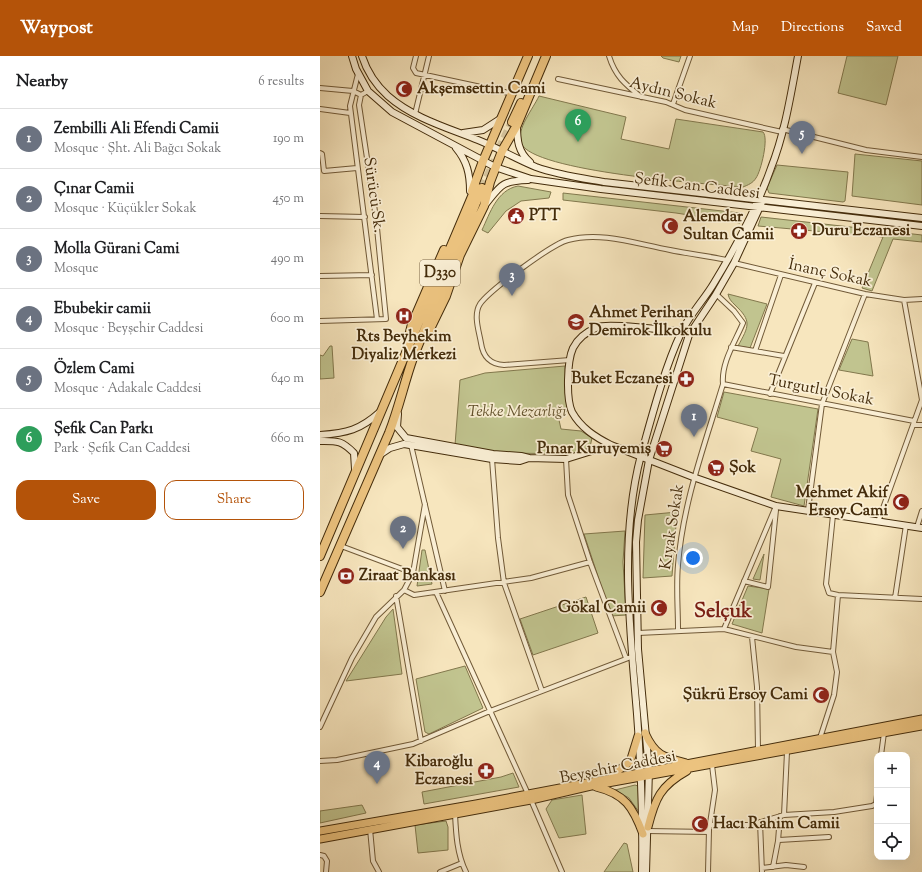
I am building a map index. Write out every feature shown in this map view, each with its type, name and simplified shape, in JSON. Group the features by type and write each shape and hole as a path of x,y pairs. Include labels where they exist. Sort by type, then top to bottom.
{"highway":[{"path":"320,592 376,464 399,406 404,382 446,296 460,255 484,206 495,167 502,151 509,121 529,56"},
{"path":"509,121 542,56"},
{"path":"404,358 412,324 433,274 471,196 490,145 509,121 546,56"},
{"name":"D330","path":"320,556 380,412 479,188 404,382"}],"main road":[{"path":"352,56 358,74 368,91"},
{"name":"Şefik Can Caddesi","path":"362,56 372,78 380,88 389,97 415,114 479,140 536,167 592,180 922,218"},
{"path":"642,872 649,773 638,633 636,542 649,460 689,335 734,263 757,208 772,167 782,130 798,56"},
{"name":"Şefik Can Caddesi","path":"368,91 398,115 452,143 473,156 495,167 534,179 757,208 922,226"},
{"path":"457,132 468,133 483,130 509,121 517,137 519,148 525,157 536,167"},
{"path":"452,143 460,153 469,171 471,196"},
{"path":"484,206 503,183 509,181 534,179"},
{"path":"646,872 646,831 638,736 629,658 628,536 641,456 670,362 681,332 714,284 757,208"},
{"path":"681,332 600,326 586,333 578,341 573,348 570,360 568,383 572,411 585,429 611,445 693,477 776,506 920,527"},
{"path":"399,406 397,427 406,438 493,454 529,458 566,459 611,445"},
{"path":"320,435 357,429 366,424 380,412"},
{"path":"320,441 337,440 349,448 354,453 356,459 355,474"},
{"path":"376,464 382,452 404,444 492,459 520,461 529,458"},
{"name":"Beyşehir Caddesi","path":"320,831 592,786 649,773 691,766 758,750 922,719"},
{"name":"Beyşehir Caddesi","path":"691,766 712,765 922,726"},
{"path":"645,733 650,744 664,757 691,766"},
{"path":"608,778 630,762 638,736"},
{"path":"646,831 659,793 676,777 691,766"},
{"name":"Beyşehir Caddesi","path":"320,839 455,814 608,778 641,775"},
{"path":"592,786 610,791 624,800 646,831"}],"street":[{"path":"416,56 413,68 416,72 509,93"},
{"path":"415,114 429,56"},
{"path":"609,56 613,69 624,83 642,97"},
{"path":"673,104 690,56"},
{"name":"Sürücü Sk.","path":"358,74 353,91 350,113 365,218 377,320 386,319 376,218 359,105 362,95"},
{"name":"Aydın Sokak","path":"558,79 673,104 685,110 782,130 866,150 922,157"},
{"path":"320,88 353,91 362,95 368,91"},
{"path":"350,106 359,105"},
{"path":"320,109 350,113"},
{"path":"320,153 322,154 324,171 357,168"},
{"path":"320,216 365,218"},
{"path":"570,360 504,365 495,364 484,356 481,346 477,315 480,305 493,290 516,272 566,240 577,238 600,238 727,260"},
{"name":"İnanç Sokak","path":"734,263 865,294 904,300 922,299"},
{"path":"320,276 372,275"},
{"path":"754,351 781,275"},
{"path":"770,394 784,356 815,283"},
{"name":"Kıyak Sokak","path":"678,630 677,567 685,512 693,477 724,384 723,374 732,347 743,323 734,311 716,294"},
{"path":"808,510 822,404 865,294"},
{"path":"878,522 922,400 904,300"},
{"path":"320,321 377,320"},
{"path":"732,347 784,356"},
{"name":"Turgutlu Sokak","path":"724,384 922,425"},
{"path":"411,445 426,504 445,591"},
{"path":"492,459 498,538 504,583 542,691"},
{"path":"320,761 337,760 413,744 490,711 629,658 590,562 568,495 566,459"},
{"path":"320,727 352,658 376,617 396,596 404,590 413,573 426,504"},
{"path":"744,581 768,587 776,506"},
{"path":"724,629 776,506"},
{"path":"920,527 922,511"},
{"path":"834,515 826,584 829,593 838,595 922,599"},
{"path":"895,598 906,525"},
{"path":"341,546 413,573"},
{"path":"404,590 414,595 504,583 531,578 590,562"},
{"path":"436,592 562,872"},
{"path":"820,738 835,686 837,672 833,652 838,595"},
{"path":"396,596 421,741"},
{"path":"638,633 724,629 796,647 833,652"},
{"path":"752,637 757,687 758,750"},
{"path":"881,752 884,733"},
{"path":"773,867 782,815 786,752"},
{"path":"708,872 709,832 715,790 712,765"},
{"path":"710,825 751,825 782,815 834,812 874,805"},
{"path":"455,814 456,840 466,872"},
{"path":"760,822 762,870 786,865 804,867"},
{"path":"370,829 373,861 378,872"},
{"path":"646,831 709,832"},
{"path":"778,840 829,837"},
{"path":"320,855 324,856 327,861 326,872"},
{"path":"440,872 462,863"}],"green space":[{"path":"661,56 681,56 679,62 663,58"},
{"path":"847,56 898,56 886,105 838,93"},
{"path":"539,96 626,117 621,139 669,149 676,119 763,132 765,135 765,147 760,169 756,178 749,185 743,187 623,175 556,162 532,153 521,143 520,137 523,125"},
{"path":"855,154 922,161 922,205 852,196"},
{"path":"777,165 848,172 845,201 843,202 769,193 767,188"},
{"path":"518,186 551,192 549,198 521,201 506,211 488,233 482,230 499,197 511,188"},
{"path":"563,193 740,213 740,223 676,213 563,200"},
{"path":"761,217 922,235 922,242 893,239 872,291 862,288 883,237 758,226"},
{"path":"728,294 767,304 750,348 738,346 745,333 747,324 744,315 730,300"},
{"path":"852,339 868,342 873,376 839,370"},
{"path":"330,346 332,346 334,378 320,379 320,355 323,356"},
{"name":"Tekke Mezarlığı","path":"565,366 567,411 559,420 561,429 581,431 592,438 590,447 576,454 505,453 455,445 460,380 485,373"},
{"path":"724,392 818,409 804,506 771,497 781,459 751,451 758,428 717,417"},
{"path":"677,512 672,576 643,578 645,515"},
{"path":"625,531 623,562 626,615 611,616 584,534"},
{"path":"422,550 425,550 432,584 417,586"},
{"path":"764,554 760,580 753,579"},
{"path":"748,586 769,589 762,633 732,624"},
{"path":"586,597 598,633 533,655 520,619"},
{"path":"393,609 402,674 346,681 386,617"},
{"path":"465,666 483,708 429,734 425,732 416,679"},
{"path":"513,773 519,787 424,804 422,792 501,777"},
{"path":"635,785 641,787 639,812 629,798 615,790"},
{"path":"582,795 586,834 559,838 546,809 552,800"},
{"path":"362,805 366,813 320,823 320,811"},
{"path":"446,821 448,827 448,850 418,853 415,825"},
{"path":"624,843 627,844 633,872 604,872"}],"tunnel":[{"path":"499,149 512,122"},
{"path":"482,188 495,160"}],"place":[{"name":"Akşemsettin Cami","path":"404,89"},
{"name":"Şefik Can Parkı","path":"578,142"},
{"name":"Özlem Cami","path":"802,154"},
{"name":"PTT","path":"516,216"},
{"name":"Alemdar Sultan Camii","path":"670,226"},
{"name":"Duru Eczanesi","path":"799,231"},
{"name":"Molla Gürani Cami","path":"512,296"},
{"name":"Rts Beyhekim Diyaliz Merkezi","path":"404,316"},
{"name":"Ahmet Perihan Demirok İlkokulu","path":"576,322"},
{"name":"Buket Eczanesi","path":"686,379"},
{"name":"Zembilli Ali Efendi Camii","path":"694,437"},
{"name":"Pınar Kuruyemiş","path":"664,449"},
{"name":"Şok","path":"716,468"},
{"name":"Mehmet Akif Ersoy Cami","path":"901,502"},
{"name":"Çınar Camii","path":"403,549"},
{"name":"Ziraat Bankası","path":"346,576"},
{"name":"Gökal Camii","path":"659,608"},
{"name":"Şükrü Ersoy Cami","path":"821,695"},
{"name":"Kibaroğlu Eczanesi","path":"486,771"},
{"name":"Ebubekir camii","path":"377,784"},
{"name":"Hacı Rahim Camii","path":"700,824"}],"district":[{"name":"Selçuk","path":"723,612"}]}
